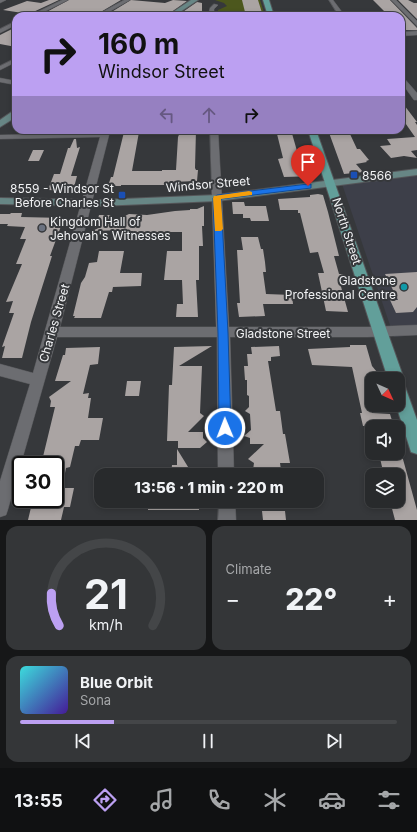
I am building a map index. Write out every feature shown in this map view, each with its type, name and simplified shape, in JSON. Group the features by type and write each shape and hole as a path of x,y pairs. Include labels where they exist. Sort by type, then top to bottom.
{"main road":[{"path":"266,0 270,12"},
{"name":"North Street","path":"313,134 394,372"},
{"path":"405,408 417,446"}],"street":[{"path":"0,2 4,0"},
{"path":"40,12 66,0"},
{"path":"106,12 128,0"},
{"path":"176,12 195,0"},
{"path":"331,0 339,12"},
{"path":"393,0 417,24"},
{"path":"212,12 212,8 216,5"},
{"path":"0,31 12,25"},
{"path":"405,34 417,33"},
{"path":"0,68 12,62"},
{"path":"0,80 12,82"},
{"path":"405,83 417,98"},
{"path":"0,124 12,116"},
{"path":"214,134 223,333 226,468"},
{"name":"Charles Street","path":"0,137 105,135 52,332 0,509"},
{"name":"Windsor Street","path":"0,201 87,203 158,202 217,198 417,172"},
{"name":"Gladstone Street","path":"52,332 223,333 381,332 417,330"},
{"path":"0,370 38,380"},
{"path":"227,508 227,520"}],"shaded area":[{"path":"417,175 417,335 394,337 342,184"}],"green space":[{"path":"215,0 260,0 264,12 218,12 218,10 227,6 224,3"}],"building":[{"path":"49,0 59,0 33,12 3,10 27,1 41,3"},
{"path":"69,0 121,0 101,12 46,12"},
{"path":"131,0 165,3 173,0 187,1 172,12 112,12"},
{"path":"242,0 258,0 262,12 245,12"},
{"path":"373,0 390,0 402,12 385,12"},
{"path":"398,0 408,0 417,3 417,19"},
{"path":"197,2 202,3 202,12 183,12"},
{"path":"405,16 417,28 417,30 406,30"},
{"path":"12,29 12,46 0,44 0,35"},
{"path":"405,106 417,122 415,122 417,125 417,150 411,151 417,158 404,156 391,158 380,146 391,145 387,139 415,137 405,123"},
{"path":"124,134 139,134 132,171 176,170 179,134 196,134 195,168 198,170 197,181 171,182 169,185 108,186 111,177 113,177"},
{"path":"277,134 292,134 299,158 310,157 317,176 284,177 278,159 283,158"},
{"path":"329,134 350,134 357,149 360,149 369,160 366,161 367,162 356,164 363,172 344,174"},
{"path":"74,139 76,139 77,148 80,147 71,176 77,176 73,191 48,190 54,174 60,174 68,148 70,148"},
{"path":"33,150 44,150 39,161 28,161"},
{"path":"310,195 323,195 328,212 339,256 334,256 339,274 344,274 347,283 340,283 348,312 326,311 318,273 324,273 318,252 310,253 298,210 280,210 278,199 310,197"},
{"path":"232,202 244,202 245,206 266,206 269,221 251,221 250,218 243,218 243,214 233,214"},
{"path":"204,206 204,226 202,226 203,246 199,246 199,280 196,280 198,317 176,317 177,304 183,304 182,280 164,280 167,251 182,251 182,232 128,232 128,230 92,231 101,227 96,227 99,215 112,215 110,223 129,214 147,215 197,209"},
{"path":"22,213 21,217 64,218 50,256 52,256 31,322 22,358 2,358 5,346 2,347 14,313 9,313 13,301 6,302 22,264 16,264 26,239 20,239 25,227 0,224 0,214"},
{"path":"241,237 258,237 261,249 263,249 265,262 266,272 263,272 266,294 292,295 293,304 263,304 265,316 239,317 237,303 240,303 237,250 243,250"},
{"path":"99,251 124,251 120,273 142,273 141,286 113,287 112,292 109,292 101,318 74,318 75,316 73,316 81,283 85,277 89,263 97,262"},
{"name":"Gladstone Professional Centre","path":"417,272 417,307 413,312 396,313 390,300 398,300 385,274"},
{"path":"350,345 366,345 372,366 377,372 365,372 365,412 390,414 392,420 365,420 365,426 363,426 360,413 362,413 352,367 312,365 308,349 350,347"},
{"path":"212,346 179,366 202,366 200,413 204,416 188,432 203,432 203,438 207,442 200,448 178,448 178,441 167,441 169,385 172,385 174,347"},
{"path":"279,346 280,356 271,357 271,361 268,361 276,411 280,411 283,434 285,434 290,463 280,463 281,468 253,468 254,463 248,459 264,444 250,444 250,438 244,436 251,430 250,414 245,411 249,407 249,396 247,395 247,380 245,380 244,366 248,366 247,354 252,354 251,347"},
{"path":"100,347 98,364 90,365 83,394 89,393 88,398 91,398 88,418 103,418 99,440 81,440 79,446 75,446 70,467 66,468 64,478 64,456 43,456 55,407 50,407 51,401 49,397 71,381 55,381 63,355 65,355 66,348"},
{"path":"127,381 141,381 139,396 125,396"},
{"path":"177,449 189,468 172,468 172,465 177,465"},
{"path":"380,460 403,460 417,510 417,520 395,520 392,508 405,508 405,468 382,468"},
{"path":"64,488 74,488 70,507 64,507"},
{"path":"31,508 64,508 61,520 28,520"},
{"path":"148,508 199,508 199,510 148,510"},
{"path":"262,511 285,511 286,520 263,520"}],"slow traffic":[{"path":"218,229 217,198 249,193"}],"place":[{"name":"8566","path":"354,175"},
{"name":"8559 - Windsor St Before Charles St","path":"122,195"},
{"name":"Kingdom Hall of Jehovah's Witnesses","path":"42,228"},
{"name":"Gladstone Professional Centre","path":"404,287"}],"route":[{"path":"225,428 223,333 217,198 308,186"}]}
